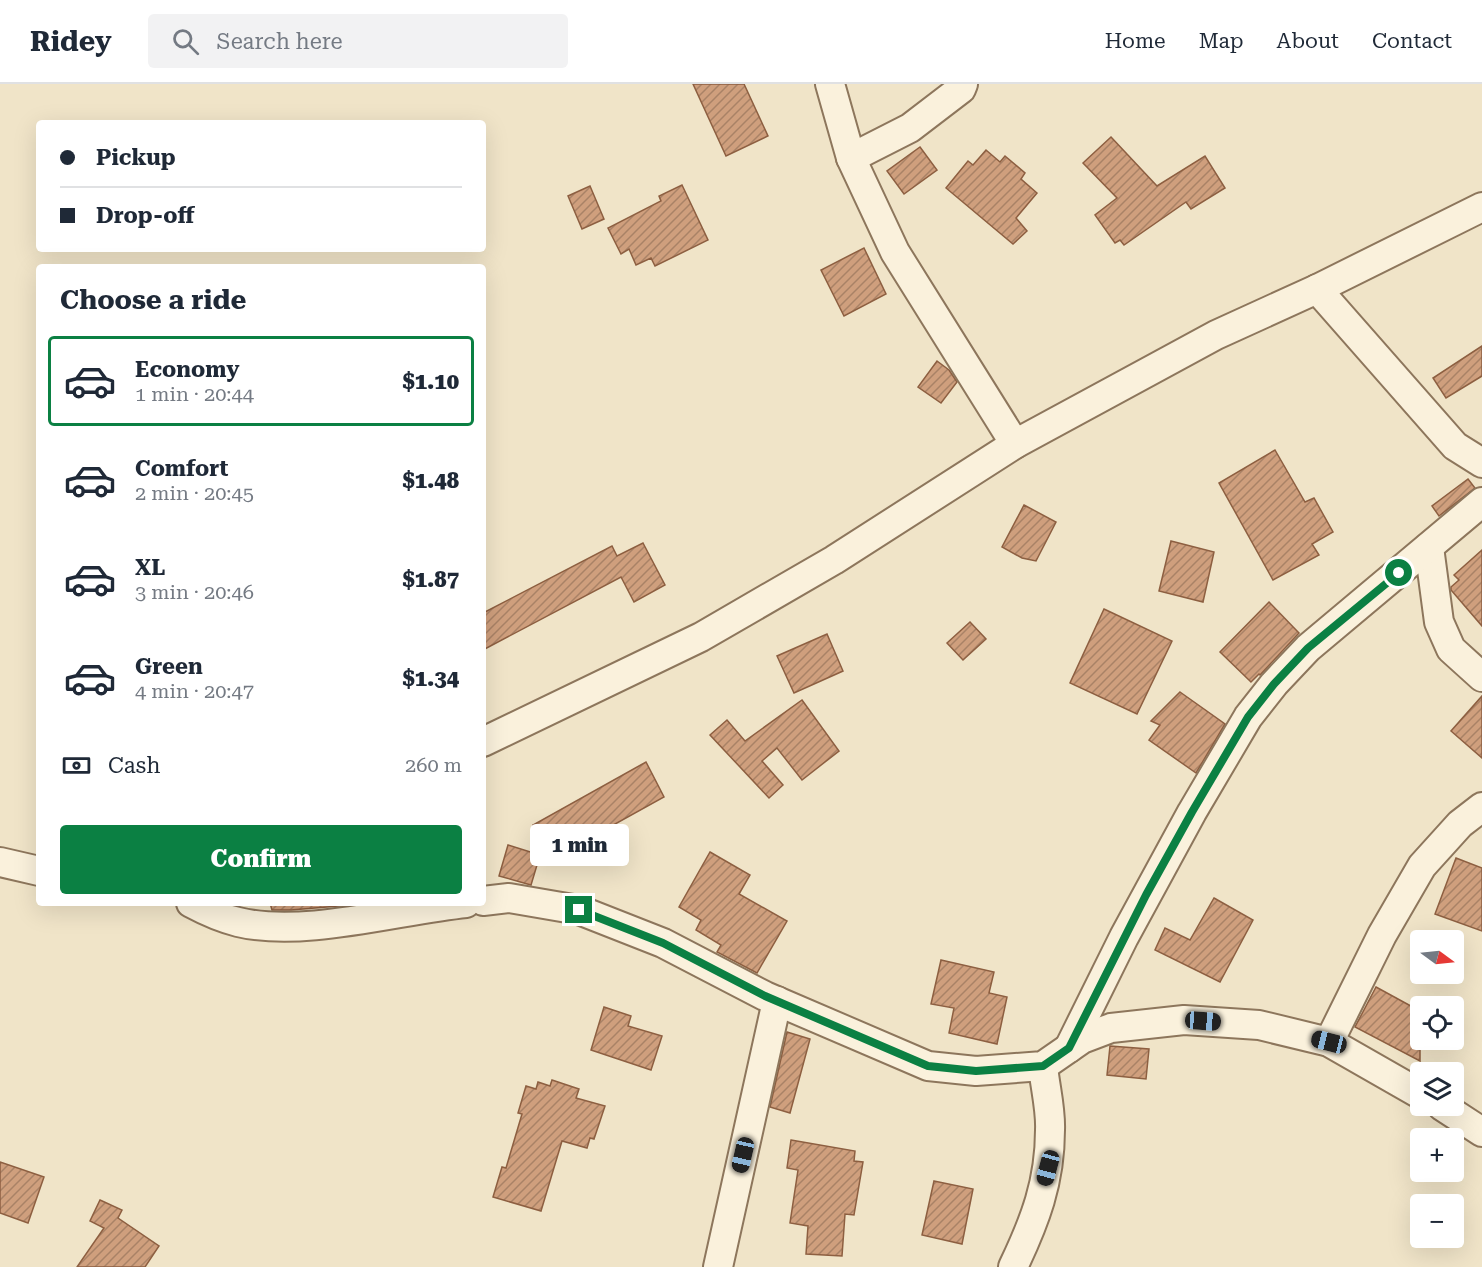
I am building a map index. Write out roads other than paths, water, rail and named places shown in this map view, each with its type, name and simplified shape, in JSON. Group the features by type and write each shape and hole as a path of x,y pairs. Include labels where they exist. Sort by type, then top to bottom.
{"street":[{"path":"851,158 910,128 961,88 963,84"},
{"path":"828,89 851,158 895,252 1015,444"},
{"path":"486,741 701,637 834,560 1015,444 1216,335 1317,289 1482,207"},
{"path":"1317,289 1455,446 1482,463"},
{"path":"1069,1048 1130,927 1192,812 1248,717 1274,684 1308,648 1482,502"},
{"path":"1429,547 1439,622 1451,649 1482,677"},
{"path":"1329,1042 1382,935 1422,866 1460,824 1482,807"},
{"path":"0,862 36,870"},
{"path":"486,901 509,898 579,910 663,943 777,1001 928,1066 976,1071 1043,1066 1082,1039 1111,1028 1184,1020 1259,1025 1329,1042 1410,1088"},
{"path":"197,906 210,913 238,922 258,925 308,926 445,906"},
{"path":"718,1267 777,1001"},
{"path":"1013,1267 1034,1224 1048,1168 1050,1128 1043,1066"},
{"path":"1457,1116 1482,1132"}]}
